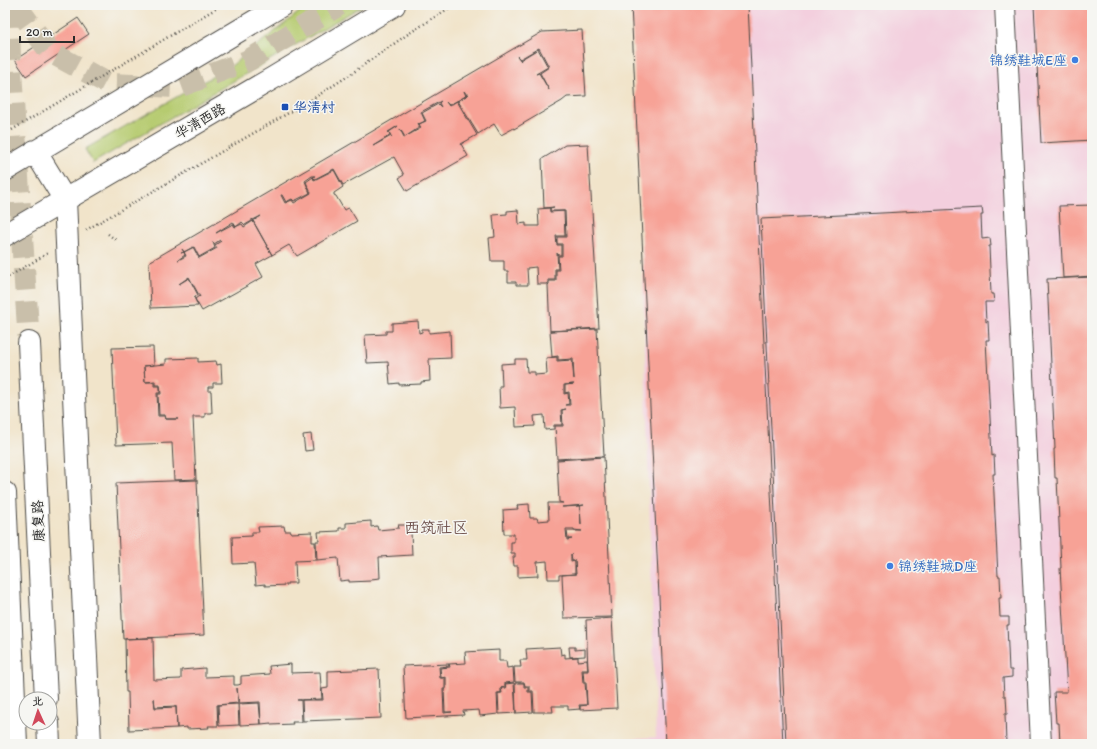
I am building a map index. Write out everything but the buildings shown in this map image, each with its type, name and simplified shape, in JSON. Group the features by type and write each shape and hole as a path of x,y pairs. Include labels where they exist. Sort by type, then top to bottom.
{"main road":[{"path":"5,170 282,5"},
{"name":"华清西路","path":"5,235 394,5"},
{"path":"35,151 65,200 90,744"},
{"name":"康复路","path":"29,343 46,691"},
{"path":"5,493 16,744"},
{"path":"48,731 48,744"}],"street":[{"path":"1005,5 1041,744"}],"path":[{"path":"5,134 222,5"},
{"path":"5,279 311,100 408,34 454,5"},
{"path":"108,234 116,240"}],"shaded area":[{"path":"635,5 1092,5 1092,744 535,744 656,737"}],"green space":[{"path":"308,5 364,5 93,163 85,149 231,66"}],"tunnel":[{"path":"8,5 29,343"},
{"path":"16,5 50,52 109,84 178,87 247,61 339,5"}],"place":[{"name":"锦绣鞋城E座","path":"1075,60"},
{"name":"华清村","path":"285,107"},
{"name":"锦绣鞋城D座","path":"890,566"}],"district":[{"name":"西筑社区","path":"436,527"}]}
